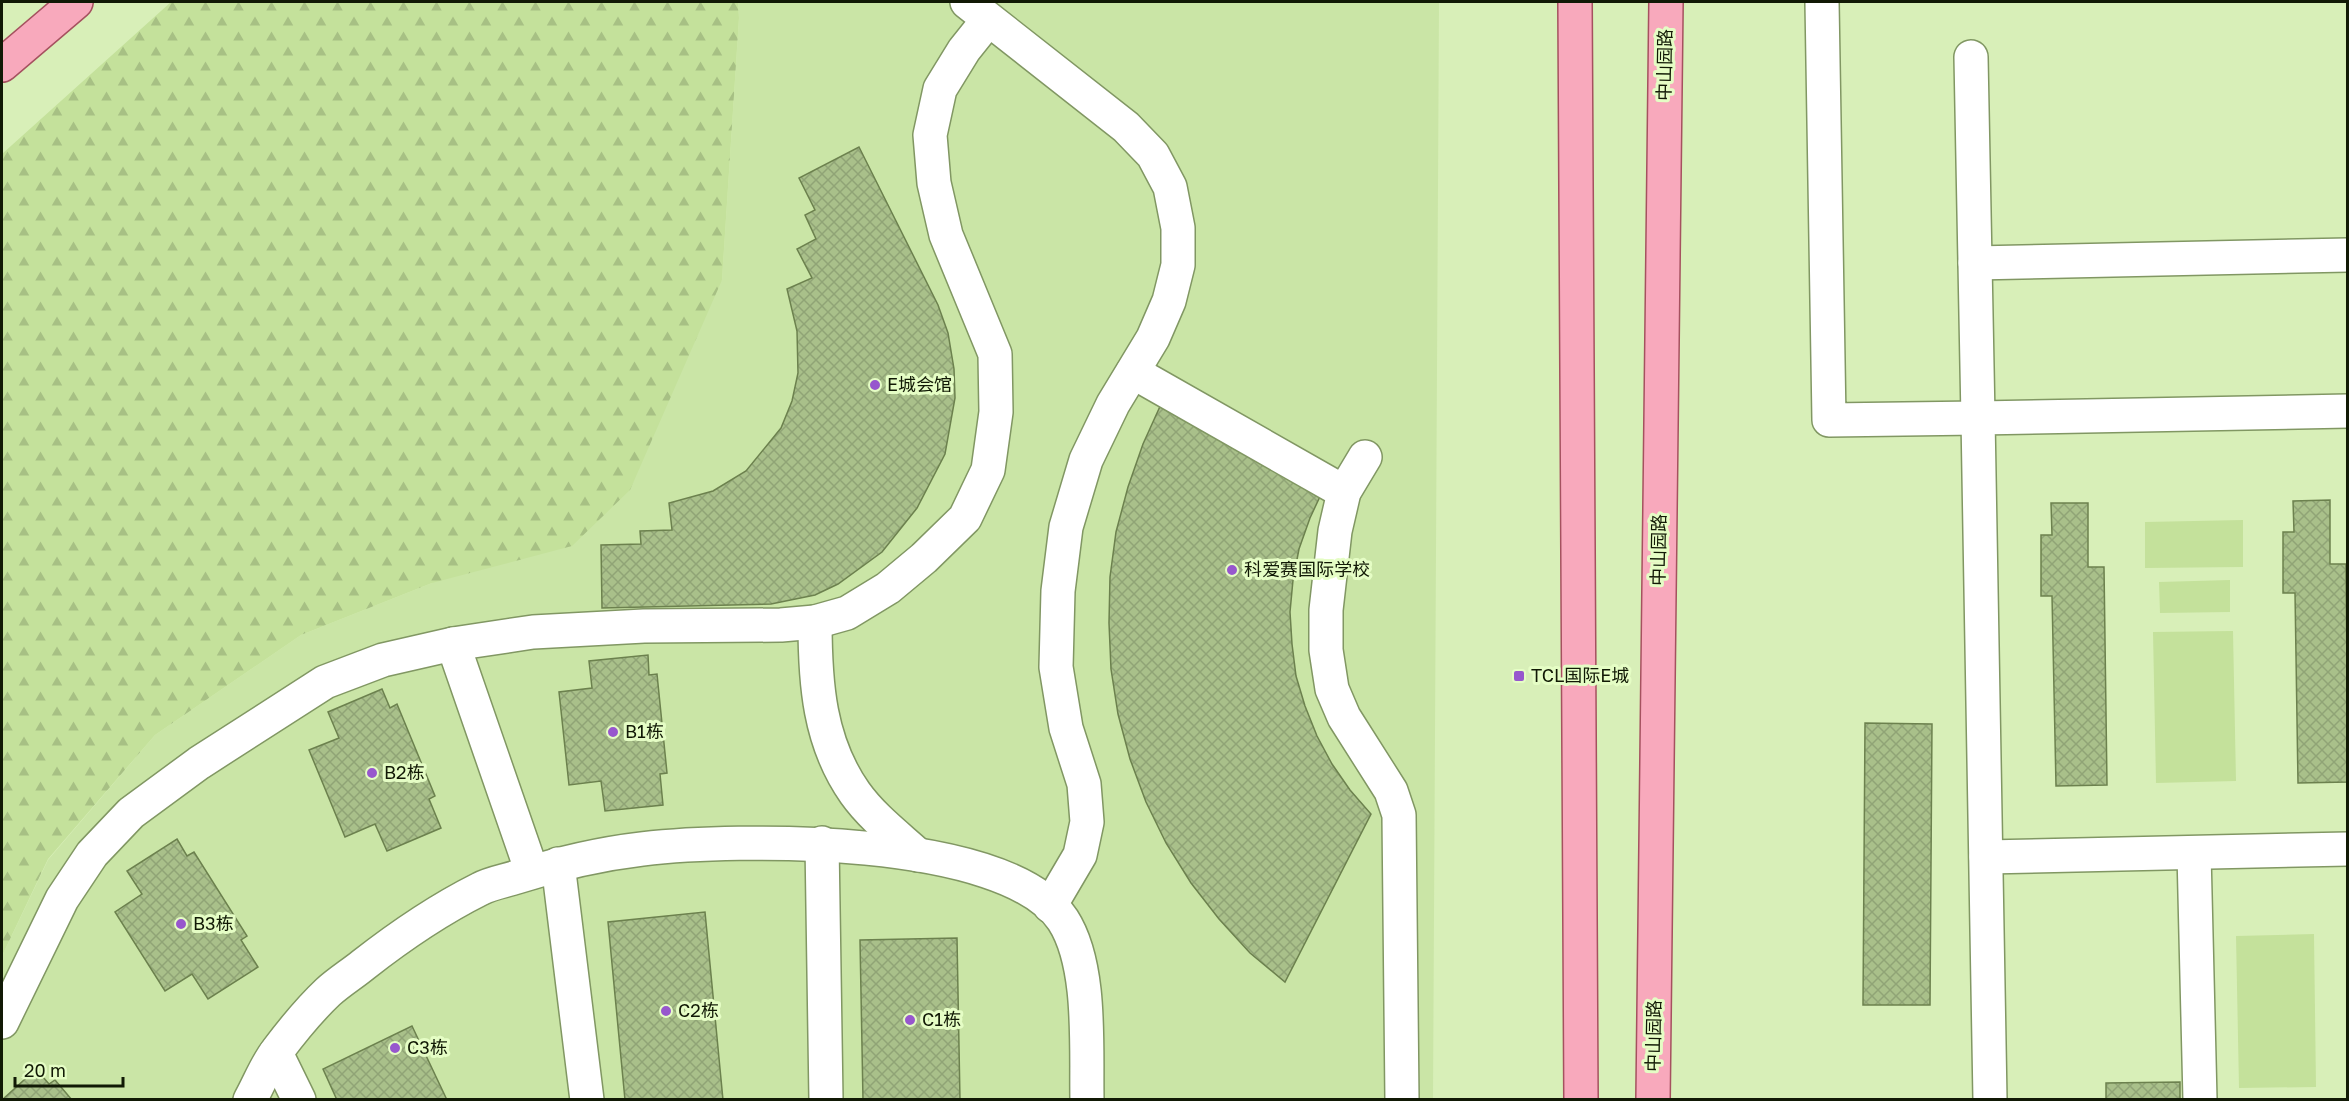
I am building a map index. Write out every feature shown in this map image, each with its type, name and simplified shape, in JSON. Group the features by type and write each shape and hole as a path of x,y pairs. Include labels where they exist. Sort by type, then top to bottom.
{"main road":[{"path":"2,65 76,2"},
{"path":"1575,2 1581,1100"},
{"name":"中山园路","path":"1653,1100 1666,2"}],"lane":[{"path":"1822,2 1829,420 2348,411"},
{"path":"2,1022 62,899 92,854 131,813 199,763 325,682 383,660 453,644 533,632 644,626 781,625 815,622 847,613 888,588 924,558 965,518 988,470 996,412 995,354 946,235 934,183 930,135 940,89 964,50 978,11 1126,127 1153,155 1170,187 1178,228 1178,265 1169,301 1153,338 1113,404 1086,460 1066,527 1058,591 1056,667 1066,728 1084,784 1087,822 1080,855 1050,906"},
{"path":"1971,57 1990,1100"},
{"path":"1975,262 2348,255"},
{"path":"1133,372 1344,492"},
{"path":"1365,457 1344,492 1335,531 1326,650 1332,689 1344,717 1391,791 1399,815 1402,1100"},
{"path":"815,622 815,673 822,720 837,762 856,794 918,855"},
{"path":"453,644 545,868 587,1100"},
{"path":"250,1100 276,1053 328,992 405,933 482,888 545,868 642,849 756,843 822,843 918,855 966,866 1011,880 1038,894 1062,919 1075,944 1083,972 1087,1100"},
{"path":"822,843 826,1100"},
{"path":"1986,857 2348,849"},
{"path":"2194,853 2199,1100"},
{"path":"276,1053 299,1100"}],"shaded area":[{"path":"738,2 1439,2 1433,1099 2,1099 2,956 48,860 155,735 301,635 432,583 722,280 739,18"}],"green space":[{"path":"171,2 738,2 739,18 722,280 630,490 572,546 432,583 301,635 155,735 48,859 2,956 2,154"},
{"path":"2243,520 2243,567 2145,568 2145,522"},
{"path":"2230,580 2230,612 2160,613 2159,582"},
{"path":"2233,631 2236,781 2156,783 2153,632"},
{"path":"2314,934 2316,1087 2239,1088 2236,936"}],"building":[{"name":"E城会馆","path":"859,147 938,305 948,333 954,369 955,398 945,454 917,508 882,552 838,584 815,595 771,604 602,608 601,545 641,544 640,531 672,530 669,503 713,491 746,471 781,428 792,401 798,373 797,331 787,289 812,278 797,249 816,239 805,215 815,210 799,178"},
{"path":"1162,402 1323,490 1299,549 1293,580 1290,612 1296,676 1317,736 1332,764 1371,814 1285,982 1250,953 1219,919 1191,883 1166,843 1146,802 1130,759 1118,714 1111,669 1109,623 1110,577 1116,532 1143,444"},
{"path":"2330,500 2330,564 2346,564 2348,782 2298,783 2295,593 2283,593 2283,532 2294,532 2293,501"},
{"path":"2051,503 2088,503 2088,567 2104,567 2107,785 2056,786 2052,596 2041,596 2041,535 2052,535"},
{"name":"B1栋","path":"648,655 649,675 657,674 667,773 660,774 663,805 605,811 601,781 569,785 559,692 592,688 589,661"},
{"name":"B2栋","path":"382,689 390,708 397,704 435,796 429,799 441,828 387,851 375,824 345,837 309,750 339,738 328,712"},
{"path":"1865,723 1932,724 1930,1005 1863,1005"},
{"name":"B3栋","path":"177,839 187,856 194,852 247,936 241,940 258,967 208,999 192,974 165,991 115,912 142,894 127,871"},
{"name":"C2栋","path":"705,912 723,1100 625,1100 608,922"},
{"name":"C1栋","path":"957,938 960,1100 863,1100 860,940"},
{"name":"C3栋","path":"412,1026 447,1100 337,1100 323,1069"},
{"path":"36,1069 49,1084 55,1080 72,1100 2,1100"},
{"path":"2180,1082 2180,1100 2106,1100 2106,1083"}],"place":[{"name":"E城会馆","path":"875,385"},
{"name":"科爱赛国际学校","path":"1232,570"},
{"name":"TCL国际E城","path":"1519,676"},
{"name":"B1栋","path":"613,732"},
{"name":"B2栋","path":"372,773"},
{"name":"B3栋","path":"181,924"},
{"name":"C2栋","path":"666,1011"},
{"name":"C1栋","path":"910,1020"},
{"name":"C3栋","path":"395,1048"}]}
